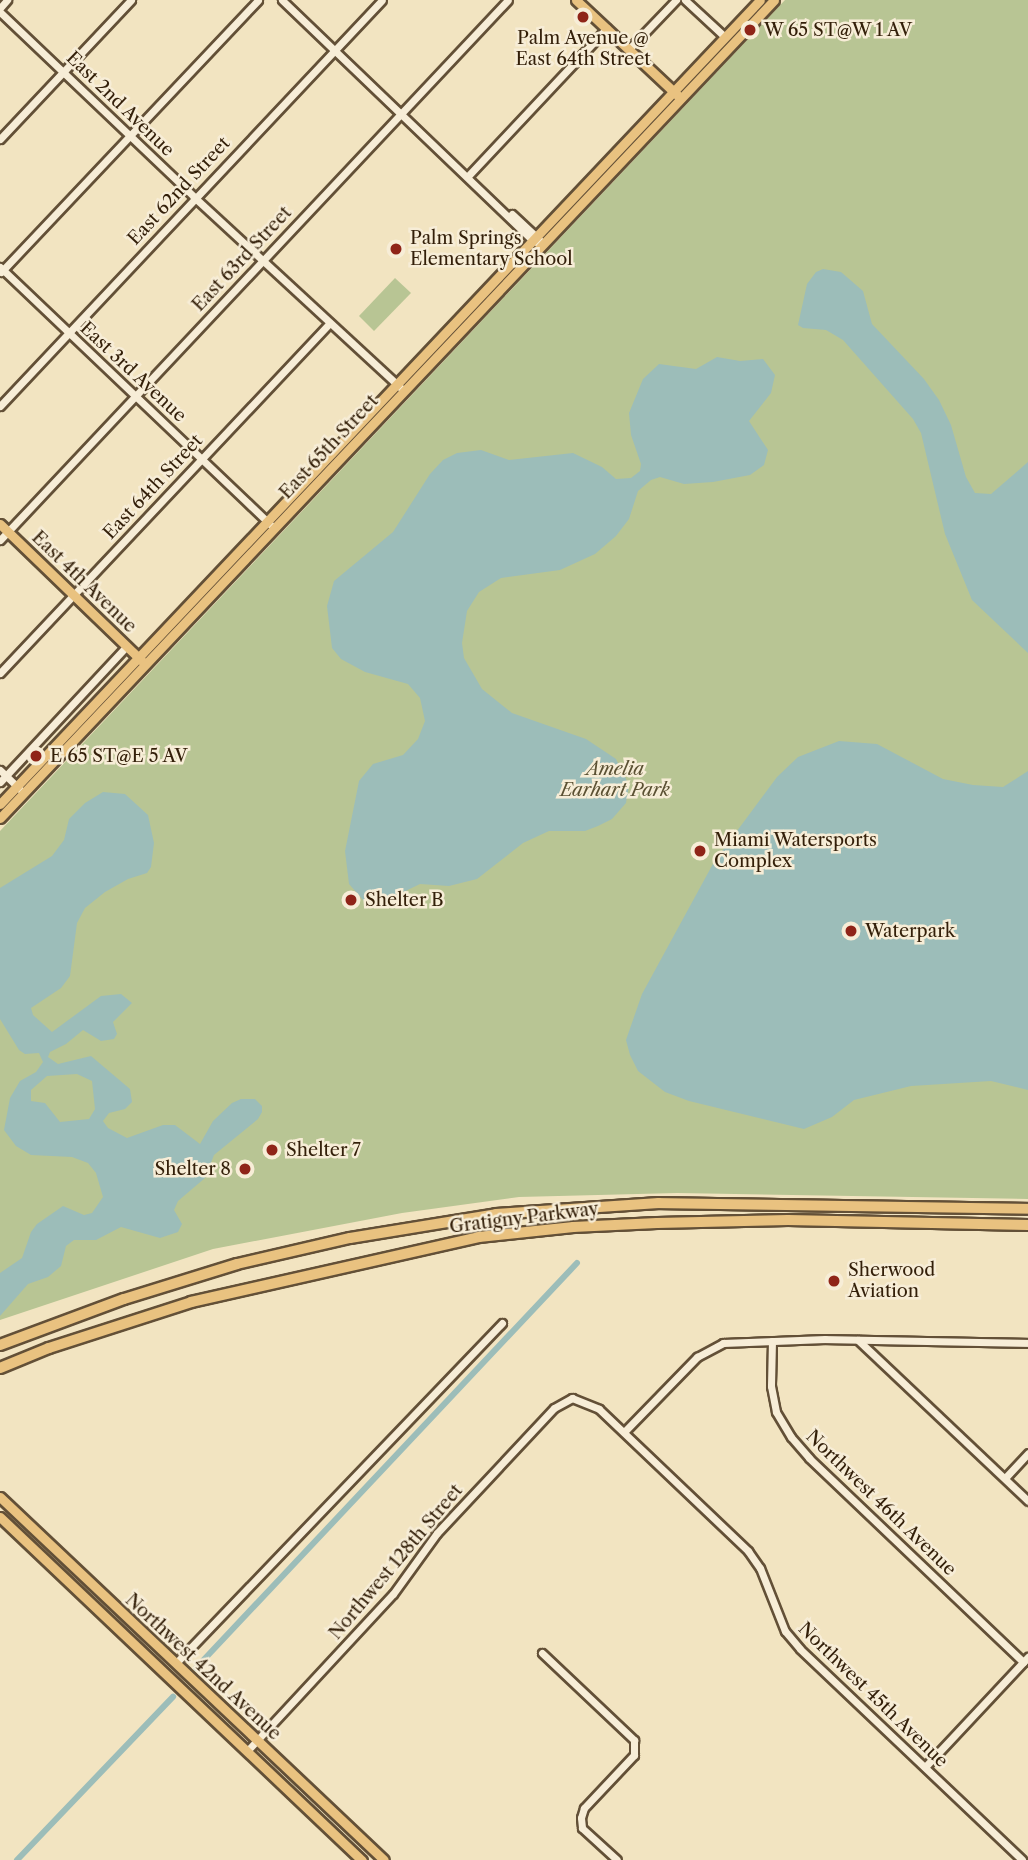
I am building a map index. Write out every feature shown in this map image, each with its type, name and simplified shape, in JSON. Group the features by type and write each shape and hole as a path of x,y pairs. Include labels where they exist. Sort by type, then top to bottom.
{"highway":[{"name":"Gratigny Parkway","path":"0,1345 124,1299 237,1264 350,1238 496,1214 659,1203 1028,1209"},
{"name":"Gratigny Parkway","path":"0,1368 49,1348 191,1302 479,1237 573,1227 788,1220 1028,1225"}],"main road":[{"path":"576,0 677,95"},
{"path":"677,95 760,0"},
{"path":"677,95 774,0"},
{"name":"East 65th Street","path":"400,388 535,238 677,95"},
{"name":"East 65th Street","path":"0,818 20,790 400,388 542,245 677,95"},
{"name":"East 4th Avenue","path":"0,524 142,661"},
{"name":"East 65th Street","path":"0,804 20,790"},
{"name":"Northwest 42nd Avenue","path":"0,1497 384,1860"},
{"name":"Northwest 42nd Avenue","path":"0,1517 362,1860"},
{"path":"75,1588 86,1577"},
{"path":"297,1798 307,1788"},
{"path":"347,1845 356,1834"}],"street":[{"path":"0,10 8,0"},
{"path":"0,139 131,0"},
{"path":"1,270 258,0"},
{"path":"282,0 542,245"},
{"name":"East 62nd Street","path":"0,406 383,0"},
{"name":"East 63rd Street","path":"0,540 508,0"},
{"path":"629,50 676,0"},
{"path":"685,0 725,37"},
{"name":"East 2nd Avenue","path":"0,10 194,198 400,388"},
{"path":"468,176 607,28"},
{"name":"East 3rd Avenue","path":"1,270 135,394 270,525"},
{"name":"East 64th Street","path":"0,673 330,323"},
{"path":"20,790 2,776 127,646"},
{"path":"176,1663 502,1323"},
{"name":"Northwest 46th Avenue","path":"772,1340 771,1386 776,1412 791,1437 809,1458 1025,1659"},
{"path":"858,1340 1028,1501"},
{"path":"624,1432 697,1357 723,1343 858,1340 1028,1343"},
{"name":"Northwest 45th Avenue","path":"572,1398 596,1407 748,1551 760,1568 785,1631 800,1649 1022,1860"},
{"name":"Northwest 128th Street","path":"247,1751 393,1594 437,1533 554,1408 572,1398"},
{"path":"1005,1478 1028,1453"},
{"path":"542,1653 634,1740 634,1755 584,1808 581,1818 582,1828 617,1860"},
{"path":"925,1767 1025,1659"}],"green space":[{"name":"Amelia Earhart Park","path":"785,0 1028,0 1028,1199 677,1193 519,1197 402,1213 213,1249 0,1320 0,831"},
{"path":"395,278 411,293 374,331 359,316"}],"water":[{"path":"823,269 841,272 863,291 872,324 924,379 939,400 951,425 966,477 975,493 991,494 1028,462 1028,653 972,600 945,534 921,433 913,419 843,340 826,330 798,325 807,284 816,272"},
{"path":"717,357 740,361 763,359 775,375 771,393 749,421 768,450 764,465 750,475 713,482 684,484 660,477 651,480 638,491 629,519 616,536 595,554 560,570 501,578 479,592 467,611 462,643 464,658 482,689 512,713 586,739 616,759 629,785 626,803 612,819 598,826 585,831 549,831 523,843 477,879 449,886 420,884 389,899 364,901 349,884 345,851 359,781 373,764 403,755 418,739 425,721 420,698 408,684 365,672 341,659 332,648 327,606 334,581 393,532 430,474 443,460 457,453 481,450 509,460 573,453 602,467 616,479 631,478 640,471 641,464 631,435 629,413 643,379 659,364 696,369"},
{"name":"Waterpark","path":"839,741 877,744 943,779 973,785 1003,787 1028,771 1028,1090 991,1081 911,1086 854,1100 832,1117 804,1129 689,1101 665,1092 638,1071 626,1040 642,994 714,862 777,777 798,757"},
{"path":"103,792 125,794 148,815 154,843 151,867 147,873 128,879 105,892 85,908 77,923 70,976 61,988 31,1008 33,1015 52,1032 101,996 121,994 132,1003 113,1022 117,1034 114,1039 101,1041 83,1030 66,1044 50,1052 48,1057 58,1064 91,1056 130,1089 132,1102 125,1109 109,1113 103,1121 108,1128 127,1138 163,1125 175,1125 200,1144 213,1121 232,1103 241,1099 255,1099 262,1106 262,1112 258,1119 214,1155 205,1178 178,1201 174,1210 182,1224 178,1232 160,1238 121,1227 96,1240 74,1240 66,1246 61,1266 48,1277 28,1284 0,1316 0,1273 22,1258 31,1232 37,1224 63,1206 84,1215 92,1213 103,1197 96,1173 88,1163 72,1157 31,1155 16,1146 4,1130 10,1098 20,1081 36,1072 43,1062 39,1053 25,1054 19,1050 0,1019 0,888 52,856 64,840 69,819 85,803","holes":["77,1074 92,1081 95,1109 89,1119 60,1122 45,1103 31,1101 31,1090 47,1076"]}],"waterway":[{"path":"196,1668 577,1263"},
{"path":"17,1860 173,1697"}],"place":[{"name":"Palm Avenue @ East 64th Street","path":"583,17"},
{"name":"W 65 ST@W 1 AV","path":"750,30"},
{"name":"Palm Springs Elementary School","path":"396,249"},
{"name":"E 65 ST@E 5 AV","path":"36,756"},
{"name":"Miami Watersports Complex","path":"700,851"},
{"name":"Shelter B","path":"351,900"},
{"name":"Waterpark","path":"851,931"},
{"name":"Shelter 7","path":"272,1150"},
{"name":"Shelter 8","path":"245,1169"},
{"name":"Sherwood Aviation","path":"834,1281"}]}
